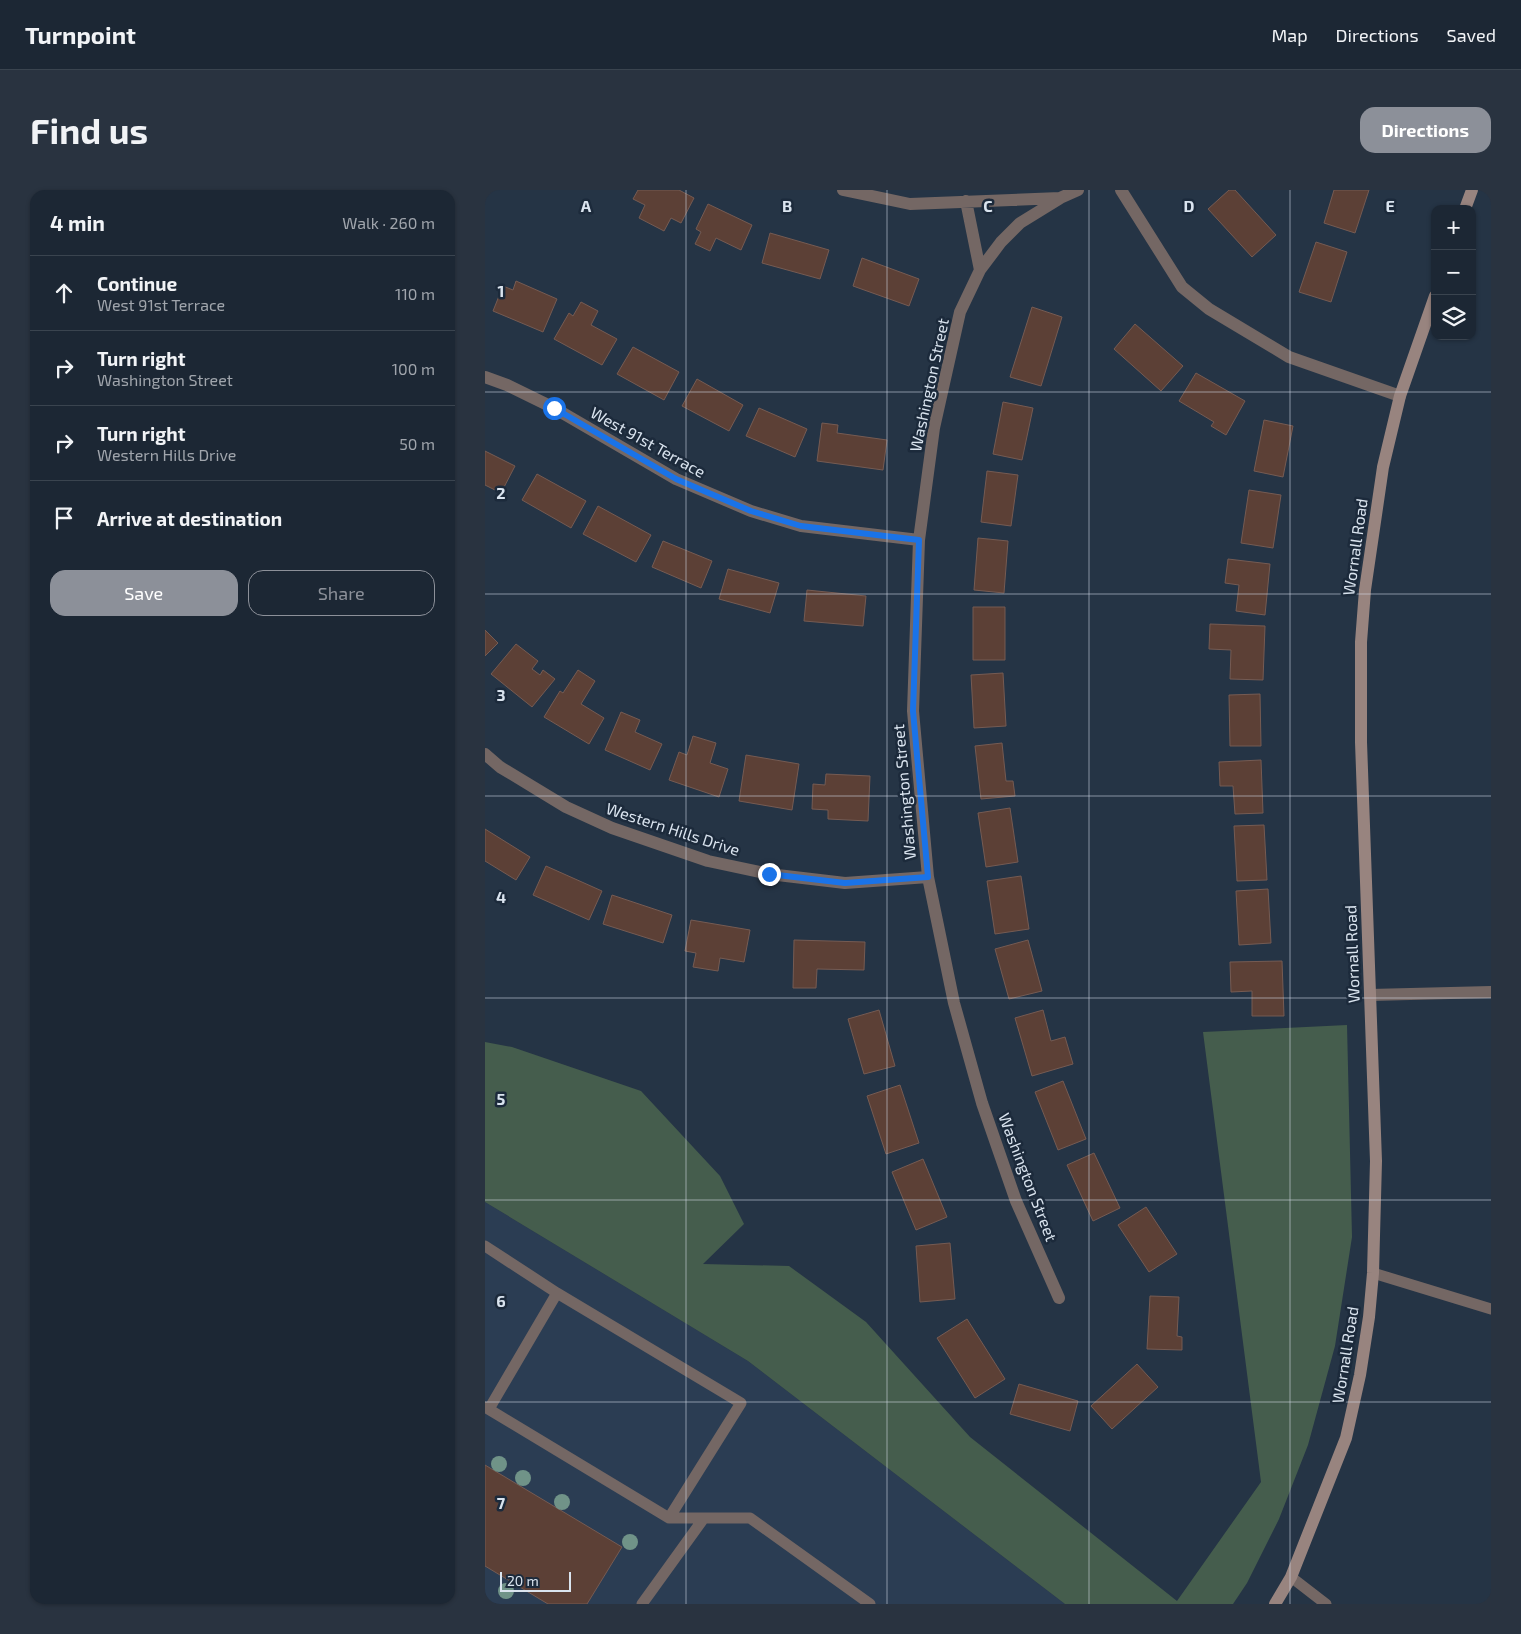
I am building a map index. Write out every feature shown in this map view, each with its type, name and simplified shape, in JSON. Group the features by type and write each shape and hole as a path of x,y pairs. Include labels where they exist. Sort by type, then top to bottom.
{"main road":[{"path":"1466,205 1472,190"},
{"name":"Wornall Road","path":"1275,1604 1291,1578 1346,1438 1360,1375 1373,1273 1376,1161 1361,742 1361,642 1373,524 1383,467 1400,396 1431,307"}],"street":[{"path":"843,190 910,204 1060,198"},
{"name":"Washington Street","path":"1059,1298 1016,1201 982,1103 953,1003 928,877 913,711 919,540 934,428 960,312 980,270 1001,242 1020,223 1060,198 1077,190"},
{"path":"1121,190 1182,287 1209,309 1289,357 1400,396"},
{"path":"966,202 980,270"},
{"name":"West 91st Terrace","path":"485,377 507,385 554,408 676,479 751,511 801,526 919,540"},
{"name":"Western Hills Drive","path":"485,754 500,767 566,807 612,828 708,861 769,874 845,883 928,877"},
{"path":"1370,995 1491,992"}],"lane":[{"path":"485,1246 557,1293 741,1403 669,1518"},
{"path":"1373,1273 1491,1309"},
{"path":"557,1293 487,1408 669,1518 750,1518 870,1604"},
{"path":"643,1604 704,1518"},
{"path":"1291,1578 1326,1604"}],"shaded area":[{"path":"485,1202 748,1361 1065,1604 485,1604"}],"green space":[{"path":"1347,1025 1352,1237 1335,1346 1308,1445 1279,1519 1247,1583 1233,1604 1065,1604 748,1361 485,1202 485,1042 512,1047 641,1091 720,1176 744,1224 703,1264 789,1266 866,1322 970,1437 1177,1601 1261,1482 1203,1032"}],"building":[{"path":"638,190 679,190 694,198 681,223 671,218 664,231 639,218 645,205 633,199"},
{"path":"1229,190 1235,190 1276,235 1252,257 1208,209"},
{"path":"1334,190 1369,190 1355,233 1324,223"},
{"path":"708,204 752,225 741,250 716,238 710,251 695,244 701,232 696,229"},
{"path":"770,233 829,250 820,279 762,263"},
{"path":"1316,242 1347,252 1331,302 1299,292"},
{"path":"862,258 919,279 909,306 853,286"},
{"path":"516,281 557,299 543,332 493,311 503,286 513,290"},
{"path":"581,302 598,311 591,325 617,339 602,365 554,339 569,313 573,316"},
{"path":"1032,307 1062,317 1041,386 1010,377"},
{"path":"1135,324 1183,366 1161,391 1114,349"},
{"path":"633,347 679,372 664,400 617,374"},
{"path":"1196,373 1245,401 1226,435 1211,426 1214,422 1179,401"},
{"path":"697,379 743,405 729,431 682,406"},
{"path":"1003,402 1033,408 1022,460 993,454"},
{"path":"759,408 807,429 795,457 746,436"},
{"path":"1264,420 1293,426 1283,477 1254,471"},
{"path":"822,423 838,425 837,433 887,440 883,470 817,461"},
{"path":"485,451 515,466 501,493 485,485"},
{"path":"987,471 1018,475 1011,526 981,522"},
{"path":"537,474 586,501 571,528 522,500"},
{"path":"1249,490 1281,495 1273,548 1241,543"},
{"path":"598,506 651,535 636,562 583,534"},
{"path":"978,538 1008,541 1004,593 974,590"},
{"path":"663,541 712,561 701,588 652,567"},
{"path":"1228,559 1270,564 1265,615 1236,611 1239,585 1225,583"},
{"path":"728,569 779,583 770,613 719,599"},
{"path":"807,590 866,596 863,626 804,621"},
{"path":"973,607 1005,607 1005,660 973,660"},
{"path":"1210,624 1265,626 1263,680 1230,679 1231,650 1209,649"},
{"path":"485,630 498,643 485,656"},
{"path":"516,644 538,661 532,669 540,675 543,670 555,679 532,707 491,674"},
{"path":"578,670 595,681 581,704 604,718 589,744 544,717 560,691 563,693"},
{"path":"1003,673 1006,726 974,728 971,675"},
{"path":"1260,694 1261,746 1230,746 1229,695"},
{"path":"621,712 640,720 635,732 662,744 650,770 605,750"},
{"path":"693,736 716,743 710,763 728,769 719,797 669,780 679,752 687,755"},
{"path":"1002,743 1006,781 1013,781 1015,796 981,799 975,746"},
{"path":"746,755 799,764 792,810 739,801"},
{"path":"1261,760 1263,813 1235,814 1233,786 1220,786 1219,762"},
{"path":"826,774 870,776 868,821 828,819 828,810 812,809 813,784 825,785"},
{"path":"1010,808 1018,862 986,867 978,813"},
{"path":"1264,825 1267,880 1237,881 1234,826"},
{"path":"485,829 530,857 516,880 485,861"},
{"path":"546,866 602,891 589,920 533,895"},
{"path":"1021,876 1029,929 995,934 987,881"},
{"path":"1268,889 1271,943 1239,945 1236,891"},
{"path":"612,895 672,915 663,943 603,924"},
{"path":"691,920 750,930 744,962 720,958 718,971 693,967 696,953 685,951"},
{"path":"794,940 865,942 864,970 817,969 816,988 793,988"},
{"path":"1028,940 1042,991 1009,999 995,949"},
{"path":"1282,961 1284,1016 1252,1016 1252,991 1231,992 1230,962"},
{"path":"879,1010 895,1066 864,1074 848,1019"},
{"path":"1043,1010 1051,1041 1065,1037 1073,1064 1032,1076 1015,1018"},
{"path":"1063,1081 1086,1139 1058,1150 1035,1092"},
{"path":"900,1085 919,1143 886,1154 867,1096"},
{"path":"1094,1153 1120,1208 1093,1221 1067,1165"},
{"path":"923,1159 947,1217 916,1230 892,1172"},
{"path":"1146,1207 1177,1254 1149,1272 1118,1225"},
{"path":"950,1243 955,1299 920,1302 916,1246"},
{"path":"1150,1296 1179,1297 1177,1336 1182,1337 1182,1350 1147,1349"},
{"path":"967,1319 1005,1379 975,1398 937,1338"},
{"path":"1137,1364 1158,1387 1112,1429 1091,1406"},
{"path":"1019,1384 1078,1401 1070,1431 1010,1414"},
{"path":"485,1465 622,1547 587,1604 548,1604 485,1566"}],"route":[{"path":"554,408 676,479 751,511 801,526 919,540 913,711 928,877 845,883 769,874"}]}
